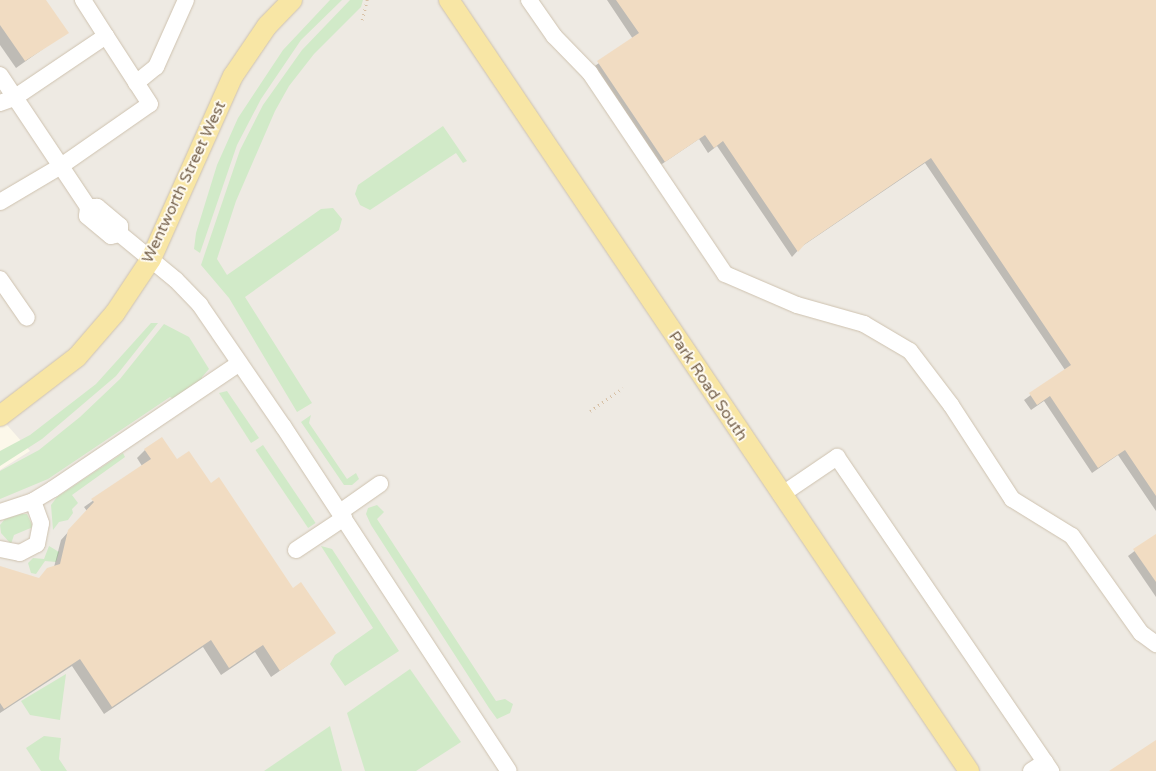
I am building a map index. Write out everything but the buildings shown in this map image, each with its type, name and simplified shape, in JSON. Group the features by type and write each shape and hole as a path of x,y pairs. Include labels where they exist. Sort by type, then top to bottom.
{"main road":[{"name":"Wentworth Street West","path":"0,416 41,387 83,351 115,313 151,259 233,76 267,26 292,0"},
{"name":"Park Road South","path":"449,0 781,495 969,771"}],"lane":[{"path":"0,202 61,166 150,104 83,0"},
{"path":"529,0 554,36 590,73 725,274 797,305 864,324 910,351 951,406 1012,499 1072,536 1141,633 1156,644"},
{"path":"136,83 156,67 182,3"},
{"path":"7,100 106,36"},
{"path":"0,75 7,100 61,166 88,207 87,216 111,236 120,234 151,259 200,305 342,515 509,771"},
{"path":"0,279 28,318"},
{"path":"0,512 33,500 240,363"},
{"path":"781,495 837,457 1048,766 1031,771"},
{"path":"296,550 380,484"},
{"path":"0,549 20,553 37,544 41,523 33,500"}],"path":[{"path":"362,20 367,0"},
{"path":"590,411 623,388"}],"shaded area":[{"path":"0,0 1156,0 1156,771 0,771 0,470 30,451 0,417"}],"green space":[{"path":"330,0 342,0 301,40 261,99 237,145 200,253 194,249 196,233 217,165 238,118 283,50"},
{"path":"350,0 363,0 361,7 314,54 289,86 275,111 236,201 217,259 227,275 321,209 333,208 342,219 339,230 245,297 312,403 297,412 229,298 201,265 240,150 263,105 302,50"},
{"path":"443,126 467,161 463,163 456,153 370,210 360,205 355,194 358,185"},
{"path":"151,323 158,323 116,376 42,439 0,466 0,451 30,435 96,384"},
{"path":"164,324 189,337 209,369 202,377 202,381 174,399 170,397 48,479 0,499 0,471 39,450 80,417 120,379"},
{"path":"227,391 259,438 251,443 219,393"},
{"path":"311,415 309,423 347,479 356,473 359,479 352,485 344,485 301,422"},
{"path":"263,445 316,523 308,528 256,450"},
{"path":"123,453 125,457 72,495 78,503 72,509 73,513 68,520 59,522 53,530 51,505 57,497"},
{"path":"377,505 384,512 377,519 496,701 505,699 513,704 510,713 497,719 371,525 366,514 368,508"},
{"path":"27,514 33,527 14,535 11,544 1,533 0,525 5,519"},
{"path":"49,546 59,552 56,562 45,561 36,574 31,573 28,563 33,558 44,559"},
{"path":"321,546 332,549 399,651 345,686 330,664 335,655 373,628"},
{"path":"410,669 461,742 416,771 365,771 347,713"},
{"path":"66,674 60,720 30,715 21,701"},
{"path":"330,726 342,771 264,771"},
{"path":"44,736 61,738 59,759 67,771 41,771 26,748"}]}
